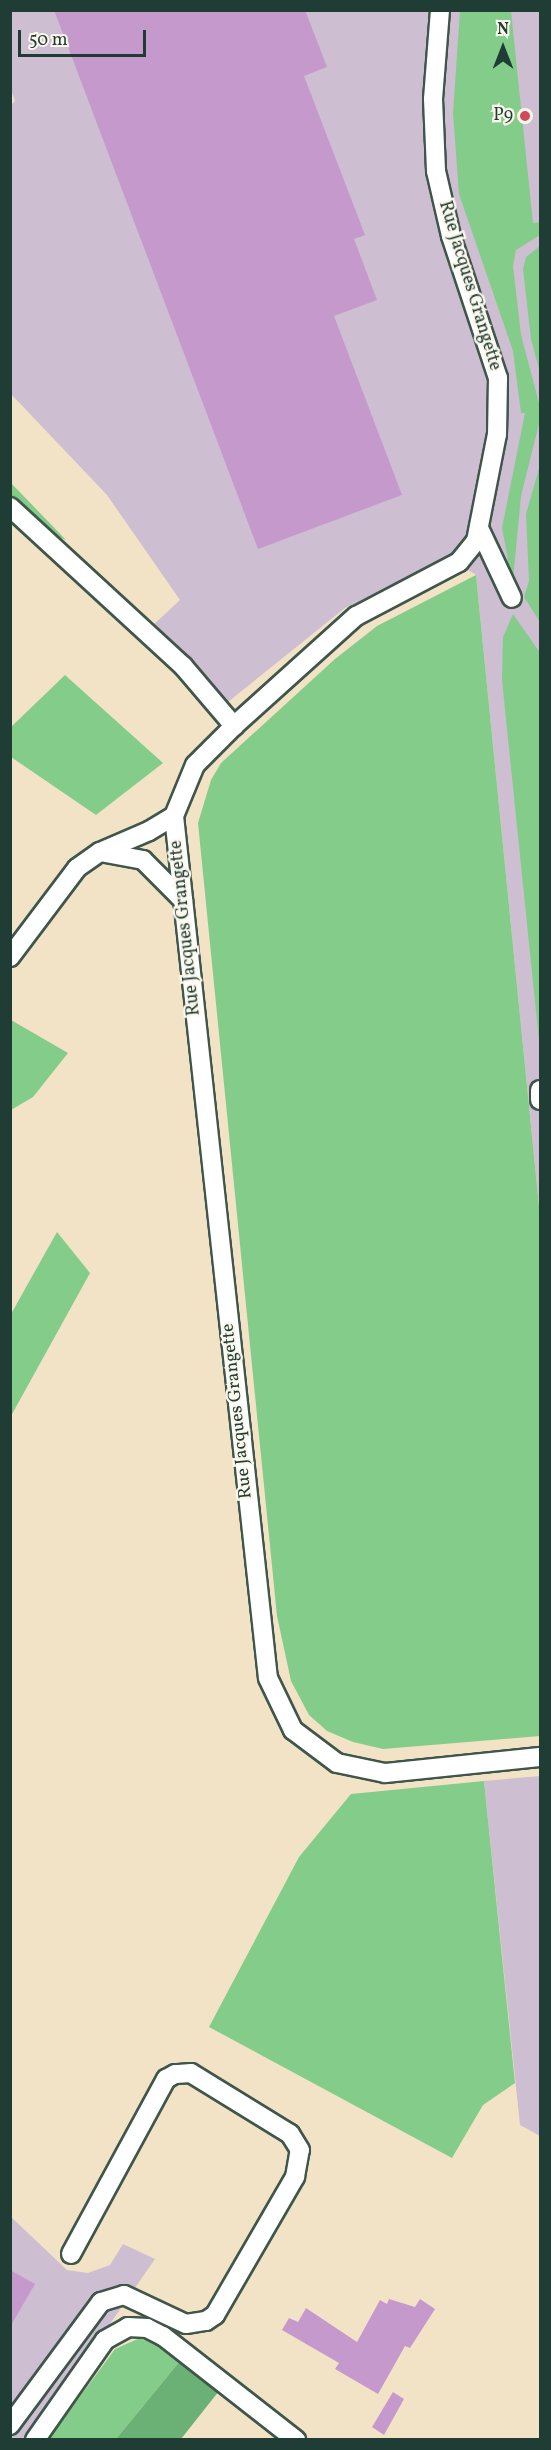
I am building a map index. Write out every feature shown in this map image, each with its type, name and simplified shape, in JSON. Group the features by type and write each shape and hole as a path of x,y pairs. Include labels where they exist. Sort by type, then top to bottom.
{"street":[{"name":"Rue Jacques Grangette","path":"440,10 433,99 436,171 451,236 498,378 497,434 476,541 459,562 356,616 234,726 195,765 174,816 268,1678 293,1730 338,1763 385,1773 540,1757"},
{"path":"10,507 183,666 234,726"},
{"path":"479,528 512,598"},
{"path":"10,957 77,868 100,852 149,831 174,816"},
{"path":"100,852 143,860 183,900"},
{"path":"540,1090 540,1100"},
{"path":"10,2425 101,2302 124,2295 186,2324 206,2321 215,2315 295,2177 300,2150 290,2134 241,2103 191,2073 175,2074 166,2079 71,2254"},
{"path":"35,2439 105,2340 129,2327 147,2328 163,2336 296,2439"}],"shaded area":[{"path":"11,11 540,11 540,1216 476,575 450,558 345,608 223,706 152,626 180,600 107,495 11,394 10,106 15,101 10,87"},
{"path":"540,1776 540,2136 520,2125 484,1781"},
{"path":"10,2216 67,2270 88,2273 110,2265 123,2244 155,2259 30,2439 11,2439"}],"green space":[{"path":"460,11 511,11 533,223 540,222 540,235 516,250 513,266 521,335 539,403 539,424 521,496 513,580 503,564 508,559 502,528 525,413 521,413 513,351 459,194 453,113"},
{"path":"540,246 540,373 531,339 523,269 526,257"},
{"path":"540,465 540,622 524,597 529,581 526,514"},
{"path":"10,482 66,540 47,532 11,499"},
{"path":"476,575 540,1216 540,1736 383,1749 353,1742 327,1731 309,1715 291,1681 277,1616 198,823 211,780 221,763 335,659 377,626"},
{"path":"513,614 540,653 540,1050 502,680 503,637"},
{"path":"65,675 163,763 96,815 11,757 11,727"},
{"path":"11,1020 68,1053 33,1097 11,1110"},
{"path":"57,1232 90,1273 11,1416 11,1314"},
{"path":"484,1781 515,2083 483,2105 452,2158 209,2027 299,1857 351,1794"},
{"path":"140,2338 167,2349 180,2361 116,2439 48,2440 115,2349"},
{"path":"180,2361 219,2391 181,2439 116,2439"}],"building":[{"path":"54,10 305,10 327,67 304,76 365,235 354,239 377,300 334,316 402,495 258,549"},
{"path":"10,2270 35,2284 10,2327"},
{"path":"389,2299 415,2307 420,2299 435,2309 410,2348 405,2346 378,2394 335,2369 339,2363 282,2330 289,2318 298,2322 306,2308 357,2342 380,2300 387,2304"},
{"path":"393,2392 404,2399 384,2435 372,2427"}],"place":[{"name":"P9","path":"525,116"}]}
